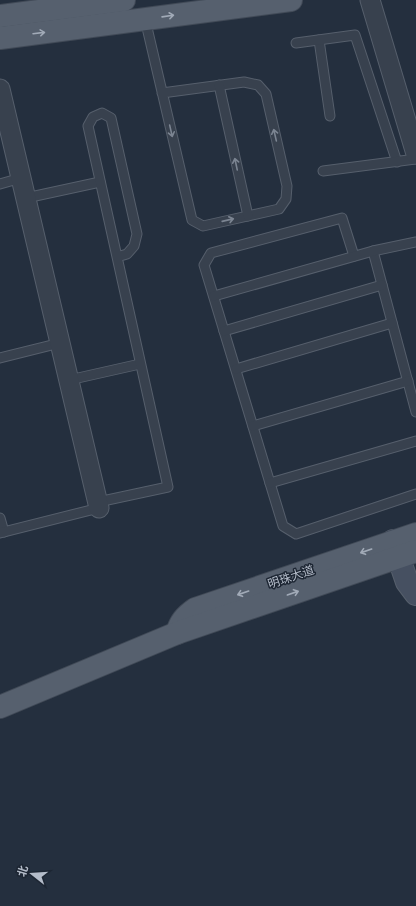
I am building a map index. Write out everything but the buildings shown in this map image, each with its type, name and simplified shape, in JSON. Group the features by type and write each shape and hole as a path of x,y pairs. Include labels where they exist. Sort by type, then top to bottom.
{"main road":[{"path":"0,16 124,0"},
{"path":"0,38 291,0"},
{"name":"明珠大道","path":"1,706 177,633 403,550 416,534"}],"street":[{"path":"370,0 416,154"},
{"path":"0,89 99,505"},
{"path":"403,550 407,582 416,594"}],"lane":[{"path":"146,19 162,93 192,220 203,226 279,208 286,199 287,186 266,94 258,85 244,82 162,93"},
{"path":"296,43 355,35 397,162"},
{"path":"319,40 330,116"},
{"path":"219,85 248,216"},
{"path":"0,518 2,533 168,487 140,364 88,126 93,116 102,113 111,118 137,234 134,246 126,254 117,257"},
{"path":"323,171 416,159"},
{"path":"0,184 21,178"},
{"path":"26,198 100,182"},
{"path":"354,256 342,218 211,253 204,265 283,526 296,534 416,494"},
{"path":"214,296 354,256 416,242"},
{"path":"373,251 416,412"},
{"path":"224,331 382,285"},
{"path":"236,369 392,323"},
{"path":"0,358 60,343"},
{"path":"69,380 140,364"},
{"path":"253,426 408,381"},
{"path":"270,483 416,441"}]}
